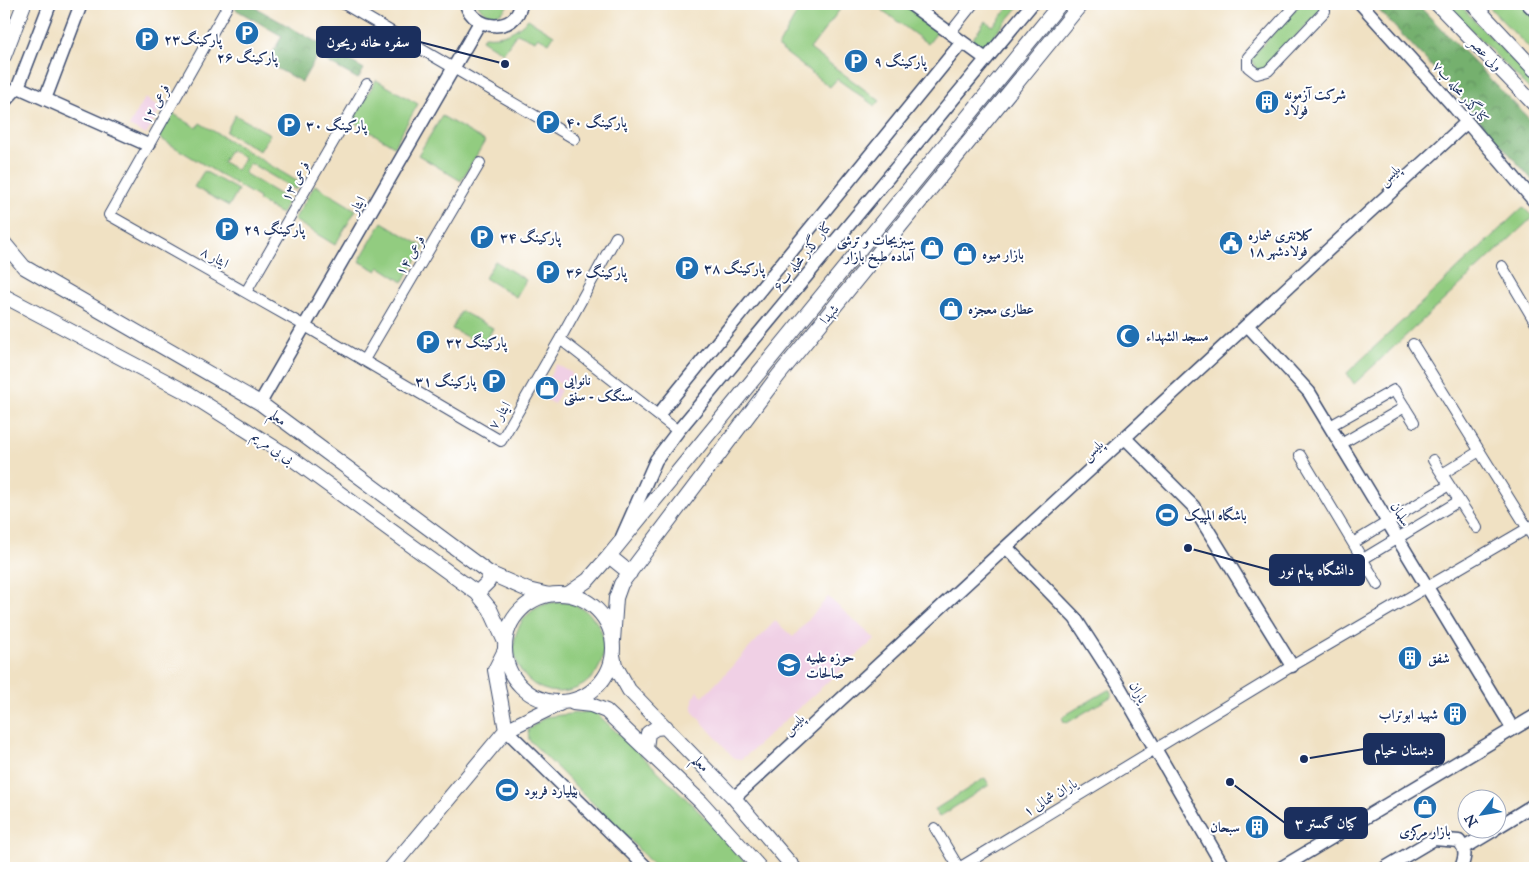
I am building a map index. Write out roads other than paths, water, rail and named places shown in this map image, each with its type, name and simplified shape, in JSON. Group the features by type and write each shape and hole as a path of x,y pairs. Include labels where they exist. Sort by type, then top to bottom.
{"main road":[{"path":"4,56 24,4"},
{"name":"شهدا","path":"568,594 588,580 610,556 1060,4"},
{"name":"شهدا","path":"613,648 616,598 621,584 778,376 1081,4"},
{"name":"ولی عصر","path":"1437,4 1535,105"},
{"name":"ولی عصر","path":"1473,4 1535,70"},
{"name":"معلم","path":"4,243 24,266 260,403 489,573 528,590 549,595"},
{"path":"855,254 869,266"},
{"name":"بی بی مریم","path":"4,296 188,393 294,460 477,593 490,609 505,646"},
{"path":"610,556 630,573"},
{"path":"477,593 488,582 489,573"},
{"path":"391,868 506,730 565,702 594,691 604,681 613,648 603,616 581,598 568,594 549,595 535,599 514,617 495,670 506,730"},
{"path":"505,646 508,667 522,688 544,701 565,702"},
{"name":"معلم","path":"613,648 615,665 629,690 734,798 794,868"},
{"name":"معلم","path":"565,702 591,705 606,711 701,802 760,868"},
{"path":"646,748 648,734 656,728 666,727"}],"street":[{"path":"4,102 18,86 50,4"},
{"path":"45,99 81,4"},
{"path":"344,4 575,139"},
{"path":"466,4 473,17 480,22 496,26 504,24 516,15 521,4"},
{"path":"910,4 986,59"},
{"path":"950,33 973,4"},
{"name":"کنار گذر محله ب۶","path":"620,543 656,460 678,431 1032,4"},
{"path":"1296,4 1248,57 1248,67 1257,74 1268,71 1294,44 1325,11 1323,4"},
{"name":"کنارگذر محله ب۷","path":"1361,4 1468,122 1535,202"},
{"path":"1528,4 1535,11"},
{"name":"فرعی ۱۲","path":"109,216 226,8"},
{"name":"ایثار","path":"260,403 480,22"},
{"path":"659,414 962,42"},
{"name":"فرعی ۱۳","path":"246,292 367,84"},
{"path":"18,86 148,144"},
{"name":"پلیس","path":"734,798 1468,122"},
{"name":"فرعی ۱۴","path":"364,360 480,163"},
{"name":"ایثار ۸","path":"109,216 305,326"},
{"path":"616,237 560,339 659,414 678,431"},
{"path":"1502,266 1535,322"},
{"name":"ایثار ۷","path":"305,326 501,441 560,339"},
{"name":"سلمان","path":"1248,326 1309,392 1513,729"},
{"path":"1413,344 1478,452 1532,527 1535,540"},
{"path":"1330,426 1394,390 1414,422"},
{"path":"1341,444 1405,407"},
{"path":"1126,439 1193,506 1292,666"},
{"path":"1442,474 1478,452"},
{"path":"1300,455 1378,585"},
{"path":"1433,460 1477,528"},
{"path":"1353,543 1449,485"},
{"path":"1363,559 1459,501"},
{"name":"یاران شمالی ۱","path":"959,868 1292,666 1532,527"},
{"name":"یاران","path":"1006,547 1075,618 1119,686 1224,868"},
{"path":"1281,868 1535,716"},
{"path":"506,730 647,868"},
{"path":"1506,822 1535,804"},
{"path":"935,828 959,868"},
{"path":"1385,868 1434,839 1459,841 1466,854 1461,868"},
{"path":"1464,848 1477,840"}],"place":[{"name":"پارکینگ ۲۶","path":"247,33"},
{"name":"پارکینگ۲۳","path":"147,39"},
{"name":"پارکینگ ۹","path":"856,61"},
{"name":"سفره خانه ریحون","path":"505,64"},
{"name":"شرکت آزمونه فولاد","path":"1267,102"},
{"name":"پارکینگ ۴۰","path":"548,122"},
{"name":"پارکینگ ۳۰","path":"289,125"},
{"name":"پارکینگ ۲۹","path":"227,229"},
{"name":"پارکینگ ۳۴","path":"482,237"},
{"name":"کلانتری شماره ۱۸ فولادشهر","path":"1231,243"},
{"name":"سبزیجات و ترشی آماده طبخ بازار","path":"932,248"},
{"name":"بازار میوه","path":"965,254"},
{"name":"پارکینگ ۳۸","path":"687,268"},
{"name":"پارکینگ ۳۶","path":"548,272"},
{"name":"عطاری معجزه","path":"951,309"},
{"name":"مسجد الشهداء","path":"1128,336"},
{"name":"پارکینگ ۳۲","path":"428,342"},
{"name":"پارکینگ ۳۱","path":"494,381"},
{"name":"نانوایی سنگک - سنتی","path":"547,388"},
{"name":"باشگاه المپیک","path":"1167,515"},
{"name":"دانشگاه پیام نور","path":"1188,548"},
{"name":"شفق","path":"1410,658"},
{"name":"حوزه علمیه صالحات","path":"789,665"},
{"name":"شهید ابوتراب","path":"1455,714"},
{"name":"دبستان خیام","path":"1304,759"},
{"name":"کیان گستر ۳","path":"1230,782"},
{"name":"بیلیارد فربود","path":"507,790"},
{"name":"بازار مرکزی","path":"1425,807"},
{"name":"سبحان","path":"1257,827"}]}
